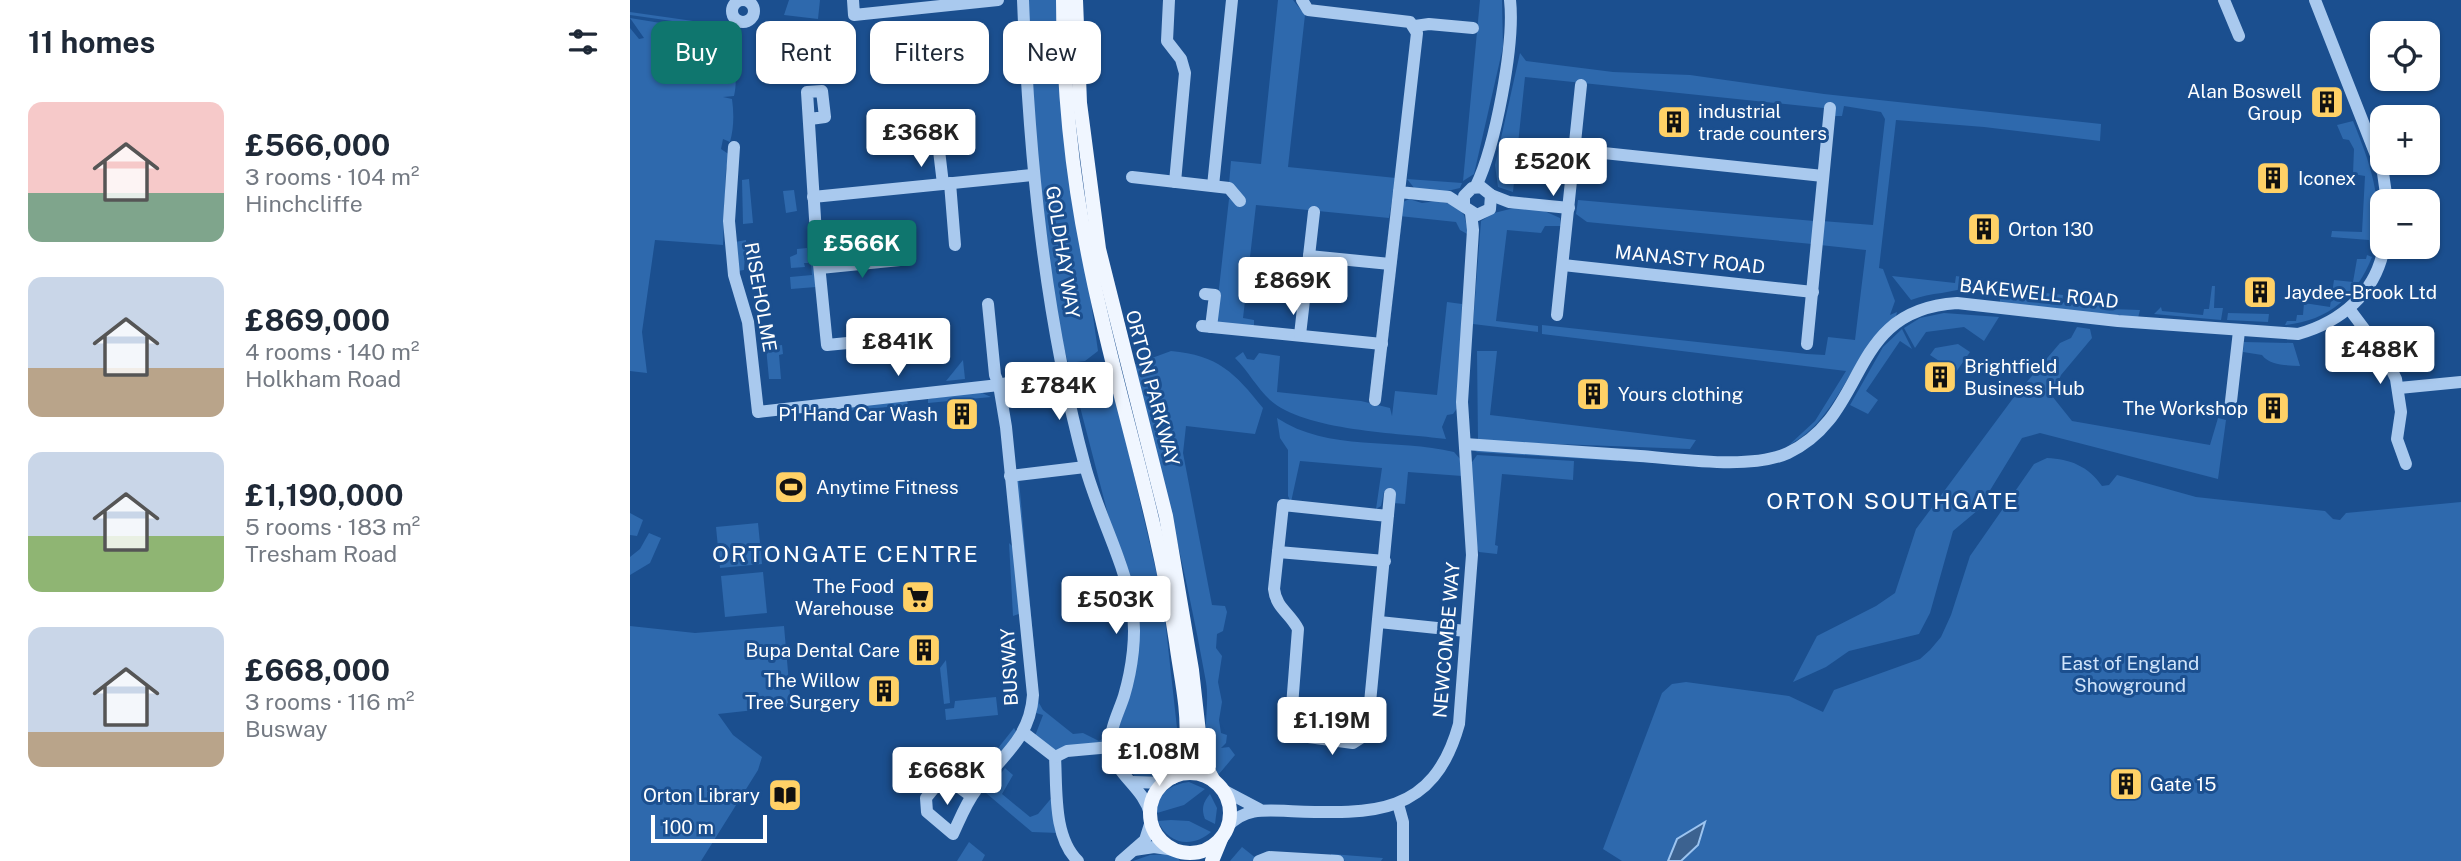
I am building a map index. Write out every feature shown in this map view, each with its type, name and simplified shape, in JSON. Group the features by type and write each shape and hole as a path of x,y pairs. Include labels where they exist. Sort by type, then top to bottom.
{"main road":[{"name":"ORTON PARKWAY","path":"1063,0 1071,146 1087,252 1154,518 1169,595 1186,730 1184,755 1168,780"},
{"name":"ORTON PARKWAY","path":"1076,0 1080,103 1099,249 1169,526 1192,670 1202,759 1218,785"},
{"path":"1212,861 1224,832 1230,807 1218,785 1194,773 1168,780 1156,792 1151,817 1157,835 1181,854 1206,849 1224,832"}],"street":[{"path":"853,0 854,15 952,2 998,0"},
{"name":"GOLDHAY WAY","path":"1023,0 1032,175 1062,369 1085,467 1121,563 1132,608 1129,673 1111,735 1111,747"},
{"path":"1170,0 1167,41 1181,59 1185,73 1175,182"},
{"path":"1213,186 1232,0"},
{"path":"1301,0 1308,10 1410,22 1417,33 1376,400"},
{"path":"1477,211 1510,43 1510,0"},
{"path":"2315,0 2383,173 2385,189"},
{"path":"735,2 751,2 753,16 742,22 733,16 735,2"},
{"path":"2229,2 2239,36"},
{"path":"1415,26 1429,24 1473,28"},
{"path":"1558,315 1581,85"},
{"path":"1807,344 1830,108"},
{"path":"810,119 813,197 827,345 940,334"},
{"path":"879,139 929,135 938,142 956,245"},
{"name":"RISEHOLME","path":"734,147 729,221 734,275 748,322 758,412 999,384"},
{"path":"1575,150 1823,176"},
{"path":"813,197 1032,175"},
{"path":"1132,177 1229,188 1240,201"},
{"path":"1399,192 1448,197 1480,190 1509,202 1569,208"},
{"path":"1477,211 1480,190"},
{"path":"1448,197 1477,211 1509,202"},
{"name":"NEWCOMBE WAY","path":"1224,832 1239,816 1261,810 1349,814 1376,811 1398,804 1431,781 1444,763 1454,741 1459,724 1472,555 1462,402 1473,230 1477,211"},
{"path":"1300,335 1314,212"},
{"path":"1309,256 1390,264"},
{"name":"BAKEWELL ROAD","path":"1465,444 1699,460 1778,457 1815,439 1842,403 1867,353 1887,328 1912,311 1935,304 1957,303 2042,314 2298,334 2323,326 2350,310 2366,290 2379,259"},
{"path":"820,268 900,260"},
{"name":"MANASTY ROAD","path":"1563,265 1813,292"},
{"path":"1205,294 1215,295 1207,327 1382,344"},
{"name":"BUSWAY","path":"971,796 944,776 926,798 930,817 953,834 971,796 1024,733 1032,711 1033,695 1010,476 988,304"},
{"path":"2350,310 2386,358 2399,388 2401,422 2397,439 2406,464"},
{"path":"2231,410 2239,331"},
{"path":"999,384 1062,369"},
{"path":"2399,388 2461,382"},
{"path":"1010,476 1085,467"},
{"path":"1388,516 1283,505 1276,602 1293,619 1298,629 1291,719 1295,732 1301,736 1353,743 1367,734 1380,622 1390,494"},
{"path":"1278,552 1385,561"},
{"path":"1380,622 1466,631"},
{"path":"1024,733 1055,757 1062,834 1069,852 1078,861"},
{"path":"1055,757 1067,751 1111,747 1119,769 1144,796 1151,817 1149,834 1121,861"},
{"path":"1133,782 1168,780"},
{"name":"NEWCOMBE WAY","path":"1218,785 1238,801 1261,810"},
{"path":"1398,804 1403,822 1403,861"},
{"path":"1134,850 1154,846 1181,854"},
{"path":"1259,861 1338,861"}],"green space":[{"path":"789,0 820,0 818,19 784,15"},
{"path":"1029,0 1056,0 1057,21 1029,21"},
{"path":"1278,0 1293,0 1305,15 1288,167 1396,178 1389,218 1256,205 1243,318 1254,320 1254,328 1215,324 1229,199 1243,201 1229,184 1231,161 1261,164"},
{"path":"1480,0 1502,0 1503,47 1474,174 1463,181"},
{"path":"630,12 693,21 672,21 630,15"},
{"path":"630,18 651,21 651,84 736,84 734,96 723,97 732,99 733,115 730,142 723,139 721,149 730,155 726,169 723,245 655,240 642,332 647,373 630,371 630,28 639,39 644,38"},
{"path":"1520,53 1526,61 1613,72 1690,75 1824,94 2101,124 2100,141 1896,120 1879,268 1883,269 1895,301 1890,315 1897,312 1896,316 1867,348 1821,419 1789,445 1815,421 1846,371 1542,334 1542,325 1825,355 1828,337 1855,340 1866,250 1820,245 1822,221 1873,225 1885,119 1881,112 1844,106 1842,116 1833,116 1833,109 1525,77 1513,192 1498,187 1495,165"},
{"path":"1030,84 1060,84 1098,351 1085,361 1068,363 1048,284 1032,175"},
{"path":"2353,121 2370,167 2375,189 2370,189 2370,246 2369,240 2331,237 2332,231 2362,232 2365,176 2353,174 2354,149 2349,140 2343,139 2337,125"},
{"path":"749,179 753,223 743,224 742,180"},
{"path":"1407,179 1462,183 1460,188 1443,192 1415,189"},
{"path":"794,190 797,211 786,213 783,191"},
{"path":"1409,199 1422,203 1436,201 1456,205 1464,215 1469,235 1460,230 1456,222 1399,216 1403,202"},
{"path":"1578,200 1814,221 1812,244 1587,222 1576,214"},
{"path":"1514,208 1542,210 1560,218 1561,226 1545,226 1541,233 1507,230 1496,321 1538,326 1538,332 1473,324 1481,221 1494,213"},
{"path":"746,240 744,270 738,271 735,242"},
{"path":"807,248 808,263 804,263 805,267 791,268 790,257 797,254 797,249"},
{"path":"2367,255 2371,259 2366,271 2339,304 2315,318 2285,325 2287,321 2296,321 2297,315 2303,315 2304,303 2330,307 2334,280 2353,282 2357,259 2366,259"},
{"path":"814,263 816,287 791,289 790,277 812,275 811,264"},
{"path":"1892,276 1955,283 1956,276 1969,278 1972,285 1911,300"},
{"path":"2212,286 2215,286 2214,308 2223,308 2221,320 2154,314 2161,307 2162,311 2203,315 2204,309 2209,309"},
{"path":"2000,288 2063,295 2062,303 2088,293 2097,304 2111,305 2111,309 2140,310 2138,318 2000,304"},
{"path":"1447,302 1462,304 1458,407 1453,414 1447,415 1442,427 1446,439 1354,429 1305,418 1270,400 1235,358 1243,352 1247,359 1254,360 1259,353 1280,356 1277,392 1361,401 1390,408 1392,416 1395,391 1437,395"},
{"path":"1944,313 1999,317 1984,341 1964,327 1926,332 1915,348 1904,328 1920,318"},
{"path":"2228,313 2269,314 2268,322 2227,320"},
{"path":"2077,327 2090,329 2092,338 2061,375 2052,396 2072,421 2210,445 2218,418 2226,420 2218,479 2040,433 2022,438 1978,510 1953,531 1930,613 1919,634 1849,651 1826,667 1793,682 1817,636 1876,606 1895,593 1916,529 2014,397 2060,343 2071,338"},
{"path":"1902,329 1912,349 1900,341 1866,391 1878,400 1868,414 1850,405 1883,347"},
{"path":"2244,342 2293,343 2300,366 2274,363 2262,355 2243,352"},
{"path":"1958,344 1970,352 1956,372 1930,355 1935,348"},
{"path":"782,345 783,354 779,355 781,379 769,379 766,347"},
{"path":"1171,351 1201,357 1224,368 1263,408 1255,434 1186,426 1183,453 1212,605 1225,606 1227,612 1223,631 1217,634 1216,648 1222,656 1218,682 1222,702 1219,720 1221,733 1227,735 1226,743 1221,748 1229,747 1235,755 1219,774 1212,764 1206,742 1206,682 1191,602 1133,365"},
{"path":"1477,351 1497,351 1490,415 1696,440 1690,449 1478,441"},
{"path":"963,360 965,379 946,381"},
{"path":"1095,376 1105,377 1114,389 1163,601 1179,746 1164,771 1138,781 1116,752 1116,736 1127,704 1139,635 1126,561 1112,530 1078,399 1082,385"},
{"path":"980,392 991,397 928,403 928,399"},
{"path":"907,400 908,405 846,411 847,406"},
{"path":"1277,418 1318,436 1454,452 1461,460 1462,476 1408,472 1405,504 1393,503 1392,493 1384,492 1381,506 1376,509 1382,468 1300,461 1291,502 1288,496 1288,450 1280,438"},
{"path":"1480,450 1619,458 1618,461 1475,452"},
{"path":"1477,455 1574,461 1573,480 1502,474 1495,545 1498,546 1497,554 1479,552 1476,545 1470,465"},
{"name":"East of England Showground","path":"2047,458 2078,465 2091,473 2102,486 2109,485 2117,475 2196,497 2325,511 2333,519 2340,520 2346,513 2461,502 2461,861 1622,861 1603,849 1662,693 1672,684 1686,682 1789,696 1823,712 1834,690 1920,659 1941,637 1970,556 2034,464"},
{"path":"1015,480 1019,480 1039,703 1043,710 1073,734 1083,733 1099,741 1105,737 1109,741 1058,753 1035,736 1043,715 1036,713"},
{"path":"630,513 643,520 637,536 630,535"},
{"path":"758,523 762,564 720,568 716,527"},
{"path":"649,533 661,538 650,563 630,575 630,557 640,549"},
{"path":"1009,543 1013,547 1021,613 1013,616"},
{"path":"763,572 767,613 725,617 721,576"},
{"path":"630,626 695,633 784,626 791,706 718,714 733,735 762,757 758,770 701,861 630,861"},
{"path":"946,660 950,703 944,704 940,668"},
{"path":"996,697 998,715 946,720 945,709 954,708 955,701"},
{"path":"1014,728 1017,733 976,785 972,781"},
{"path":"1005,768 1013,775 1002,794 1030,817 1038,814 1054,795 1059,833 1032,832 986,793"},
{"path":"1189,782 1205,789 1184,805 1157,813 1159,800 1166,791"},
{"path":"1210,794 1217,808 1215,824 1205,819 1203,812 1204,803"},
{"path":"1158,821 1189,821 1211,832 1197,840 1182,842 1168,835"},
{"path":"969,842 985,855 982,861 957,861"},
{"path":"1242,847 1257,859 1256,861 1230,861"},
{"path":"1175,854 1180,861 1133,861 1150,855"},
{"path":"1331,855 1383,858 1381,861 1345,861"}],"shaded area":[{"path":"1705,822 1698,845 1681,861 1668,861 1677,839"}],"place":[{"name":"Alan Boswell Group","path":"2327,102"},
{"name":"industrial trade counters","path":"1674,122"},
{"name":"Iconex","path":"2273,178"},
{"name":"Orton 130","path":"1984,229"},
{"name":"Jaydee-Brook Ltd","path":"2260,292"},
{"name":"Brightfield Business Hub","path":"1940,377"},
{"name":"Yours clothing","path":"1593,394"},
{"name":"The Workshop","path":"2273,408"},
{"name":"P1 Hand Car Wash","path":"962,414"},
{"name":"Anytime Fitness","path":"791,487"},
{"name":"The Food Warehouse","path":"918,597"},
{"name":"Bupa Dental Care","path":"924,650"},
{"name":"The Willow Tree Surgery","path":"884,691"},
{"name":"Gate 15","path":"2126,784"},
{"name":"Orton Library","path":"785,795"}],"district":[{"name":"ORTON SOUTHGATE","path":"1893,501"},
{"name":"ORTONGATE CENTRE","path":"846,554"}]}
